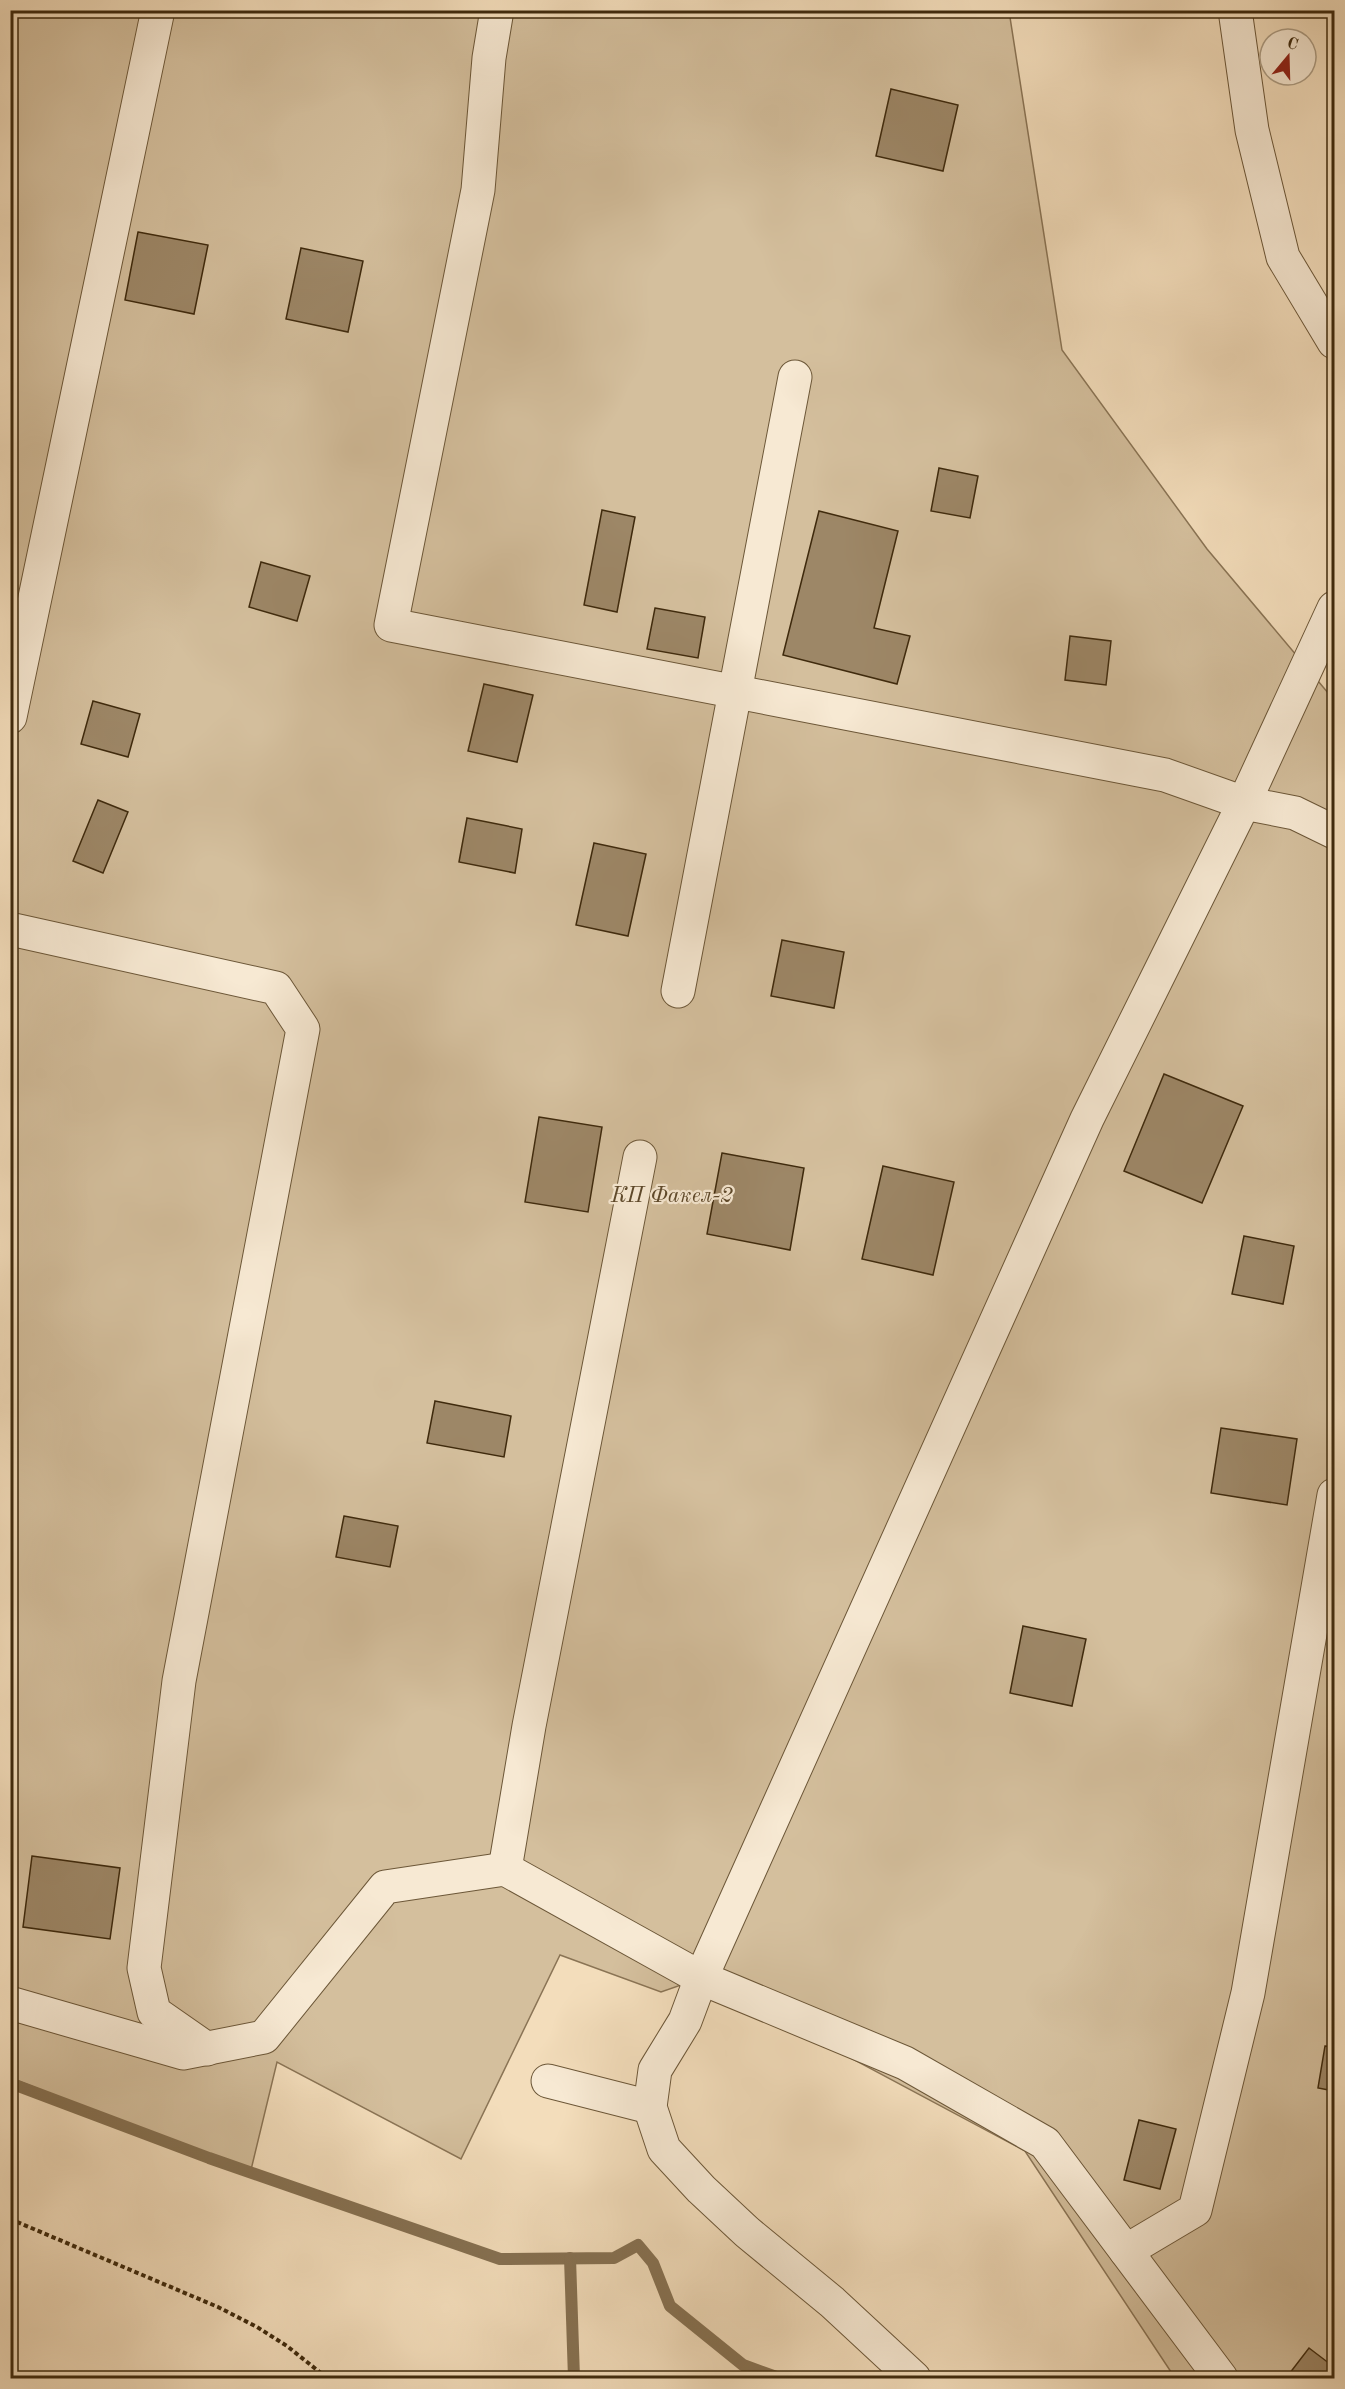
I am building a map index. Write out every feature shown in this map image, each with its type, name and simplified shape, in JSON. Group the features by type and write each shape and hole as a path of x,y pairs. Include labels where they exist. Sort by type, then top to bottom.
{"street":[{"path":"10,717 158,10"},
{"path":"497,10 489,58 478,190 391,625 1166,775 1244,803 1295,813 1335,832"},
{"path":"1235,10 1252,130 1283,257 1335,342"},
{"path":"678,992 795,377"},
{"path":"914,2379 832,2302 747,2232 701,2189 664,2149 650,2107 655,2070 685,2021 701,1978 1087,1119 1244,803 1335,608"},
{"path":"10,929 276,988 303,1029 179,1681 144,1968 154,2012 207,2049"},
{"path":"505,1869 529,1726 640,1157"},
{"path":"1126,2251 1195,2211 1248,1993 1335,1495"},
{"path":"10,2003 183,2053 264,2037 385,1887 505,1869 701,1978 905,2063 1045,2143 1221,2379"},
{"path":"548,2081 650,2107"}],"path":[{"path":"10,2220 228,2312 287,2346 327,2379"}],"green space":[{"name":"КП Факел-2","path":"10,11 1009,11 1062,350 1207,549 1334,700 1334,2378 1175,2378 1025,2151 701,1978 661,1992 560,1955 461,2159 277,2062 250,2174 11,2078"}],"building":[{"path":"891,89 958,105 943,171 876,156"},
{"path":"138,232 208,245 194,314 125,300"},
{"path":"301,248 363,261 348,332 286,319"},
{"path":"939,468 978,476 970,518 931,511"},
{"path":"602,510 635,517 617,612 584,605"},
{"path":"819,511 898,531 874,628 910,636 897,684 783,655"},
{"path":"261,562 310,576 297,621 249,607"},
{"path":"655,608 705,617 698,658 647,649"},
{"path":"1070,636 1111,641 1106,685 1065,680"},
{"path":"484,684 533,695 517,762 468,751"},
{"path":"93,701 140,714 128,757 81,744"},
{"path":"98,800 128,812 103,873 73,861"},
{"path":"467,818 522,829 515,873 459,862"},
{"path":"594,843 646,854 628,936 576,925"},
{"path":"782,940 844,952 834,1008 771,996"},
{"path":"1164,1074 1243,1106 1202,1203 1124,1171"},
{"path":"539,1117 602,1127 588,1212 525,1202"},
{"path":"722,1153 804,1168 790,1250 707,1234"},
{"path":"883,1166 954,1182 933,1275 862,1259"},
{"path":"1244,1236 1294,1246 1283,1304 1232,1294"},
{"path":"435,1401 511,1416 504,1457 427,1443"},
{"path":"1221,1428 1297,1439 1287,1505 1211,1493"},
{"path":"344,1516 398,1526 390,1567 336,1557"},
{"path":"1023,1626 1086,1639 1072,1706 1010,1693"},
{"path":"32,1856 120,1868 110,1939 23,1927"},
{"path":"1325,2046 1334,2047 1334,2091 1318,2088"},
{"path":"1139,2120 1176,2129 1160,2189 1124,2180"},
{"path":"1309,2348 1334,2367 1334,2378 1286,2378"}],"waterway":[{"path":"10,2083 209,2158 500,2259 614,2258 638,2245 653,2263 670,2306 743,2365 779,2378"},
{"path":"570,2258 574,2378"}]}
